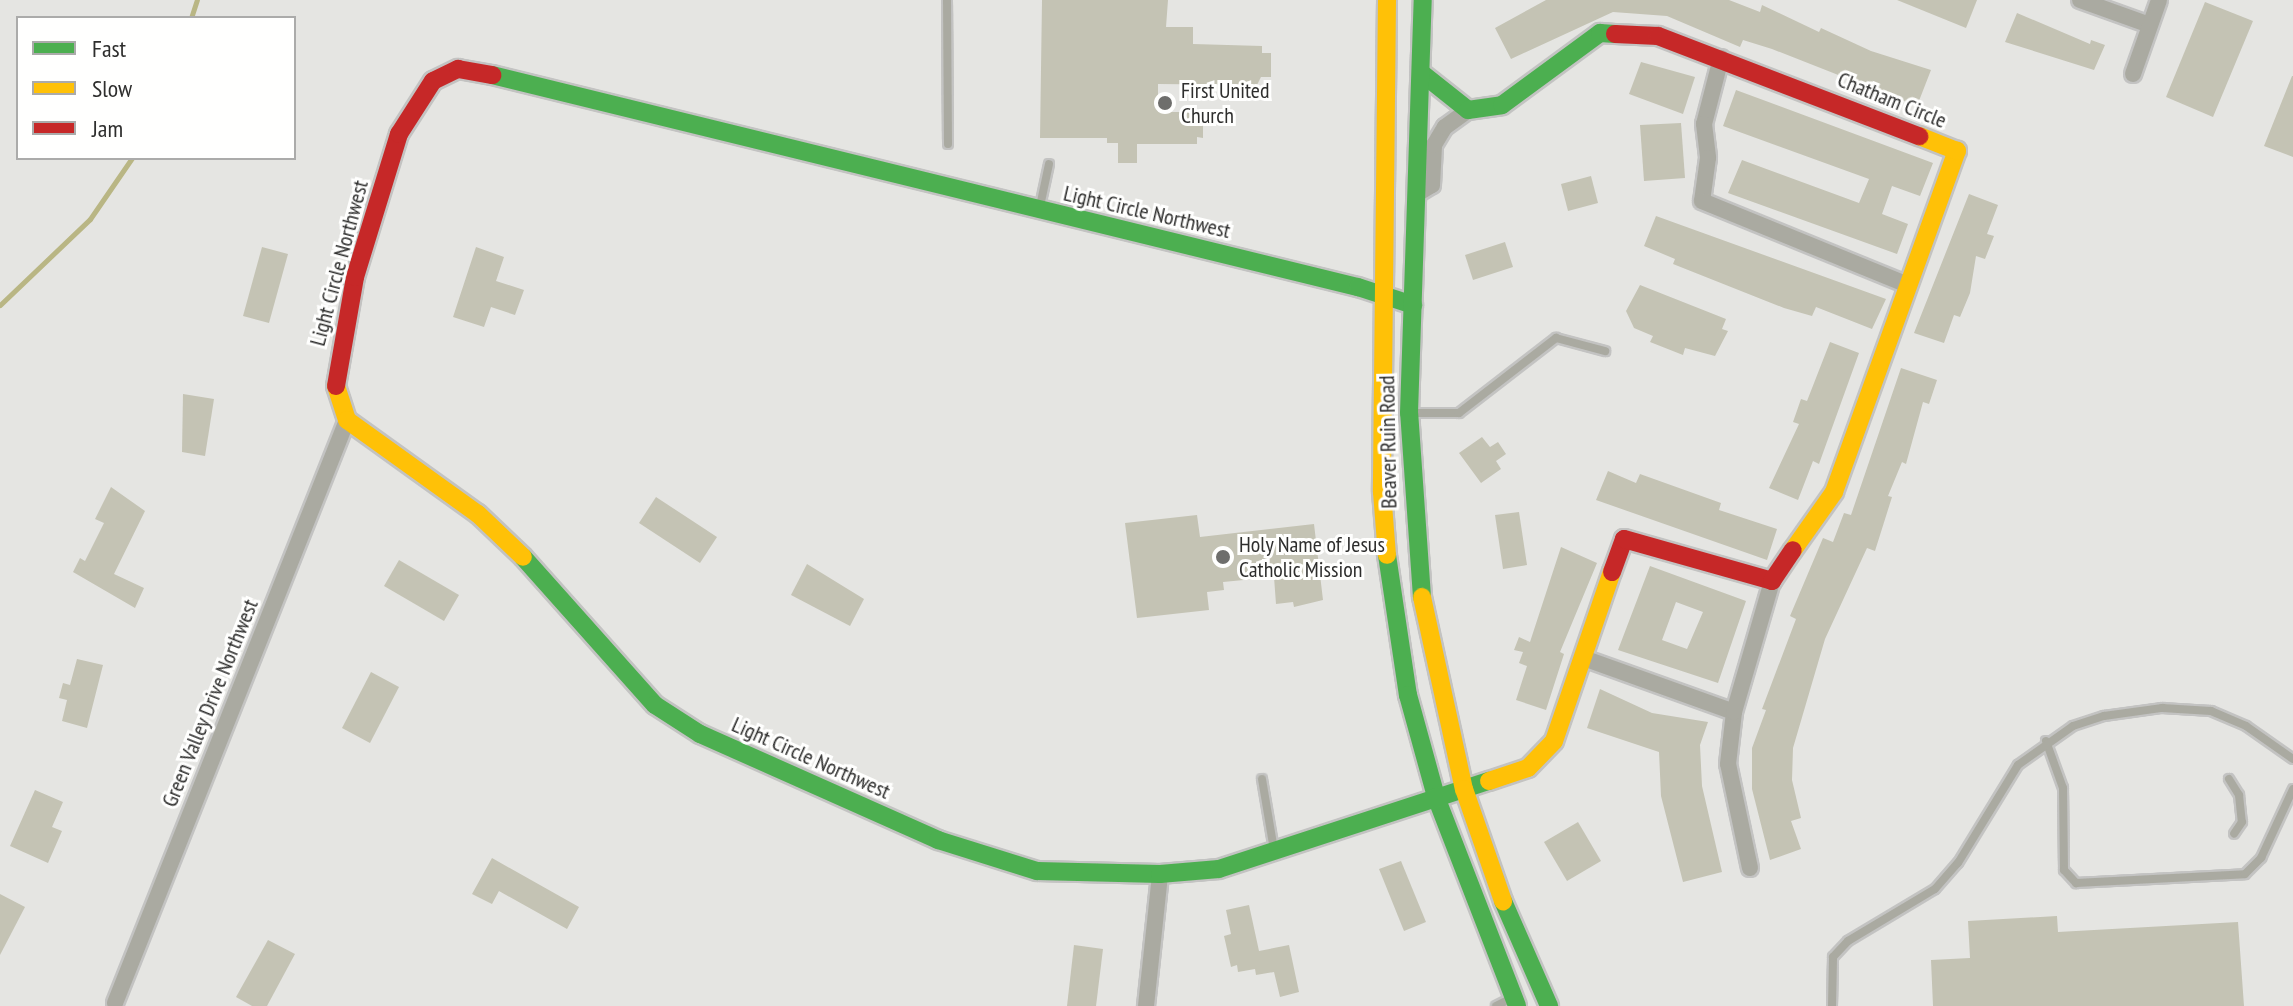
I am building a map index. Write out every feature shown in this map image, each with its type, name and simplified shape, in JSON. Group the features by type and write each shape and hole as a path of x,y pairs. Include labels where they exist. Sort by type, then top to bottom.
{"street":[{"name":"Beaver Ruin Road","path":"1387,0 1382,492 1389,580 1408,695 1436,797 1515,1002"},
{"name":"Beaver Ruin Road","path":"1423,0 1424,75 1409,413 1419,583 1464,789 1500,893 1549,1006"},
{"path":"2080,0 2150,25"},
{"path":"2133,74 2159,0"},
{"name":"Chatham Circle","path":"1468,110 1502,105 1600,33 1658,36 1957,151 1905,284 1834,492 1772,581 1734,712 1728,764 1750,868"},
{"path":"1721,58 1704,124 1708,158 1702,201 1905,284"},
{"name":"Light Circle Northwest","path":"1413,305 1384,294 510,83 484,71 458,69 433,81 399,134 355,277 334,381 347,420 478,514 543,576 655,705 700,734 938,840 1037,871 1160,874 1219,869 1464,789"},
{"path":"1417,194 1432,185 1434,145 1445,127 1468,110 1424,75"},
{"name":"Green Valley Drive Northwest","path":"115,1003 347,420"},
{"path":"1464,789 1528,768 1554,741 1586,659 1624,539 1772,581"},
{"path":"1586,659 1734,712"},
{"path":"1146,1006 1160,874"}],"lane":[{"path":"947,0 948,144"},
{"path":"1039,211 1049,164"},
{"path":"1409,413 1459,413 1556,338 1605,351"},
{"path":"1832,1006 1833,957 1848,941 1935,889 1958,863 2018,765 2046,741 2104,716 2162,708 2211,711 2246,726 2293,759"},
{"path":"2046,741 2063,788 2068,846 2064,870 2076,883 2245,874 2261,858 2293,789"},
{"path":"1262,779 1274,851"},
{"path":"2229,779 2239,795 2242,822 2234,834"},
{"path":"1496,1006 1515,1002"}],"building":[{"path":"1042,0 1168,0 1166,27 1193,27 1193,44 1262,46 1262,53 1271,53 1271,77 1261,77 1257,85 1158,84 1158,112 1196,112 1203,118 1203,138 1197,137 1197,144 1137,144 1137,163 1118,163 1118,143 1107,143 1107,138 1040,138"},
{"path":"1546,0 1729,0 1760,12 1762,5 1819,32 1821,28 1871,51 1931,70 1917,106 1772,49 1743,40 1740,47 1667,16 1613,12 1511,59 1495,28"},
{"path":"1897,0 1977,0 1966,28"},
{"path":"2205,2 2253,21 2213,117 2166,97"},
{"path":"2017,13 2090,44 2091,40 2105,45 2094,70 2005,42"},
{"path":"1641,62 1695,77 1683,114 1629,94"},
{"path":"2293,76 2293,157 2264,146"},
{"path":"1736,90 1933,163 1920,196 1892,186 1882,214 1908,224 1897,254 1728,193 1742,160 1859,203 1869,179 1723,126"},
{"path":"1681,123 1685,178 1644,181 1640,125"},
{"path":"1591,176 1598,203 1568,211 1561,184"},
{"path":"1969,194 1998,205 1987,234 1994,236 1985,259 1976,256 1970,293 1960,317 1954,315 1944,343 1914,333"},
{"path":"1656,216 1886,299 1872,329 1816,307 1812,316 1784,308 1673,264 1675,259 1644,246"},
{"path":"1505,242 1513,267 1473,280 1465,255"},
{"path":"262,247 288,254 269,323 243,316"},
{"path":"476,247 504,257 496,281 524,290 515,315 491,307 484,327 453,317"},
{"path":"1640,285 1726,319 1722,329 1728,331 1715,356 1685,348 1683,355 1650,342 1653,336 1634,328 1626,311"},
{"path":"1830,342 1859,353 1819,464 1813,461 1798,500 1769,488 1799,424 1793,422 1801,399 1807,401"},
{"path":"1901,368 1937,380 1929,404 1923,402 1906,464 1902,462 1888,496 1892,497 1875,551 1867,548 1825,639 1793,748 1792,780 1801,818 1791,821 1801,849 1770,860 1752,789 1752,748 1766,710 1762,709 1796,619 1790,616 1823,538 1833,542 1844,513 1851,515"},
{"path":"183,394 214,399 205,456 182,452"},
{"path":"1482,437 1490,447 1498,442 1506,454 1496,461 1501,469 1481,483 1459,453"},
{"path":"1608,471 1636,483 1640,474 1721,503 1719,510 1777,529 1767,560 1596,500"},
{"path":"111,487 145,511 114,574 144,588 135,608 73,572 80,558 85,561 104,523 95,519"},
{"path":"656,497 717,537 700,563 639,523"},
{"path":"1519,512 1527,565 1503,569 1495,515"},
{"name":"Holy Name of Jesus Catholic Mission","path":"1197,515 1200,537 1314,524 1323,600 1294,607 1293,602 1276,604 1274,577 1223,582 1224,590 1207,592 1209,610 1137,618 1125,523"},
{"path":"1561,547 1597,563 1560,652 1564,654 1546,710 1516,700 1527,666 1519,663 1523,652 1514,650 1519,637 1530,642"},
{"path":"399,560 459,595 444,621 384,586"},
{"path":"807,564 864,599 850,626 791,595"},
{"path":"1650,566 1746,601 1718,683 1618,650","holes":["1676,602 1703,612 1687,649 1662,640"]},
{"path":"77,659 103,665 87,728 62,721 67,700 59,698 63,683 70,685"},
{"path":"371,672 399,687 370,743 342,728"},
{"path":"1600,689 1652,713 1708,722 1700,745 1702,786 1722,872 1683,882 1661,796 1659,752 1587,728"},
{"path":"35,790 63,802 52,827 62,831 48,863 10,846"},
{"path":"1578,822 1601,861 1567,881 1544,842"},
{"path":"492,858 579,907 567,929 499,891 492,904 472,894"},
{"path":"1401,861 1426,922 1404,931 1379,869"},
{"path":"0,894 25,907 0,955"},
{"path":"1249,905 1259,951 1289,945 1299,992 1280,997 1274,972 1256,975 1255,969 1238,972 1237,965 1231,967 1224,936 1231,934 1226,910"},
{"path":"2057,916 2058,932 2238,922 2244,1006 1933,1006 1931,960 1970,958 1968,921"},
{"path":"268,940 295,954 267,1006 252,1006 236,997"},
{"path":"1074,945 1103,949 1096,1006 1067,1006"}],"waterway":[{"path":"192,16 197,0"},
{"path":"0,305 90,219 131,160"}],"traffic: fast":[{"path":"1422,597 1409,413 1423,0"},
{"path":"1424,75 1468,110 1502,105 1600,33 1615,34"},
{"path":"492,75 1358,287 1413,305"},
{"path":"1387,555 1408,695 1436,797 1517,1006"},
{"path":"523,557 655,705 700,734 938,840 1037,871 1160,874 1219,869 1489,781"},
{"path":"1503,901 1549,1006"}],"traffic: slow":[{"path":"1387,0 1382,492 1387,555"},
{"path":"1793,550 1834,492 1957,151 1919,136"},
{"path":"336,386 347,420 478,514 523,557"},
{"path":"1489,781 1528,768 1554,741 1612,572"},
{"path":"1422,597 1464,789 1503,901"}],"traffic: jam":[{"path":"1615,34 1658,36 1919,136"},
{"path":"336,386 355,277 399,134 433,81 458,69 492,75"},
{"path":"1612,572 1624,539 1772,581 1793,550"}],"place":[{"name":"First United Church","path":"1165,103"},
{"name":"Holy Name of Jesus Catholic Mission","path":"1223,557"}]}
